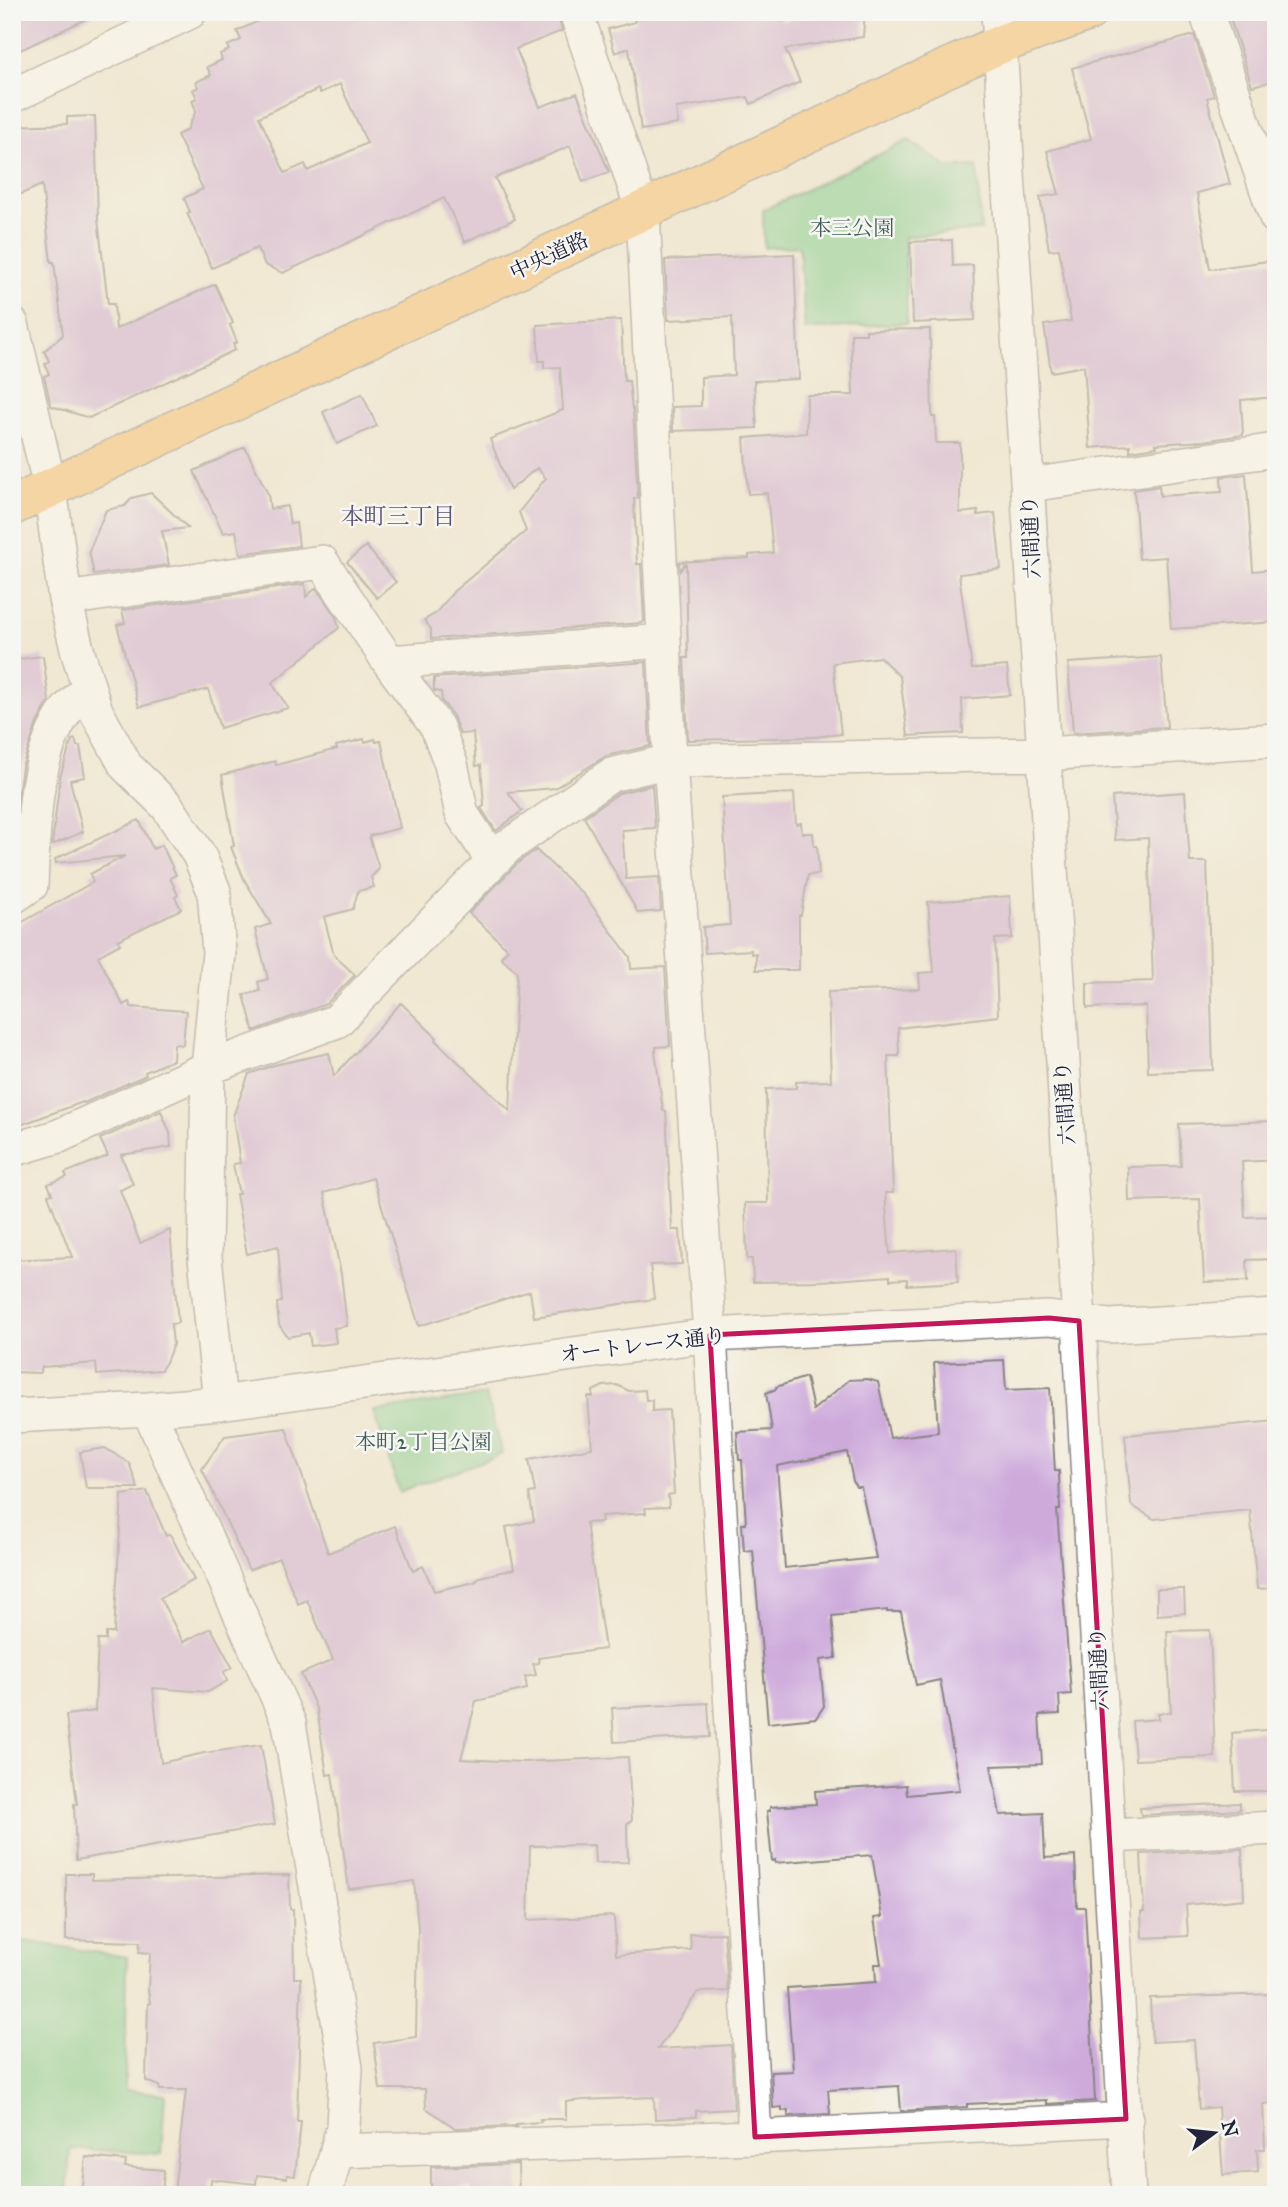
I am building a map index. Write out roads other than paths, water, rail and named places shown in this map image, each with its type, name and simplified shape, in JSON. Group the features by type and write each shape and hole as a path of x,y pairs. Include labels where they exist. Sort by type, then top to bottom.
{"main road":[{"name":"中央道路","path":"12,506 643,212 1000,28 1088,12"}],"street":[{"path":"12,96 190,12"},
{"path":"576,12 643,212 663,641 710,1335 755,2137"},
{"path":"1206,12 1276,217"},
{"name":"六間通り","path":"1000,28 1129,2195"},
{"path":"12,324 50,488 65,599 96,711 126,766 167,806 199,855 214,891 219,953 208,1068 205,1257 220,1402"},
{"path":"1029,485 1276,450"},
{"path":"65,599 322,562 388,662 437,727 451,764 462,814 493,861"},
{"path":"388,662 663,641"},
{"path":"12,898 31,885 24,786 66,711 89,688"},
{"path":"12,1150 59,1136 208,1068 337,1021 508,847 611,775 670,761 1043,754 1276,740"},
{"name":"オートレース通り","path":"12,1416 148,1409 220,1402 710,1335 1049,1318 1110,1326 1276,1316"},
{"path":"148,1409 289,1723 346,2068 343,2127 325,2195"},
{"path":"1108,1836 1276,1828"},
{"path":"338,2151 755,2137 1125,2119"}],"district":[{"name":"本町三丁目","path":"398,516"}],"park label":[{"name":"本三公園","path":"852,228"},
{"name":"本町2丁目公園","path":"423,1442"}]}
